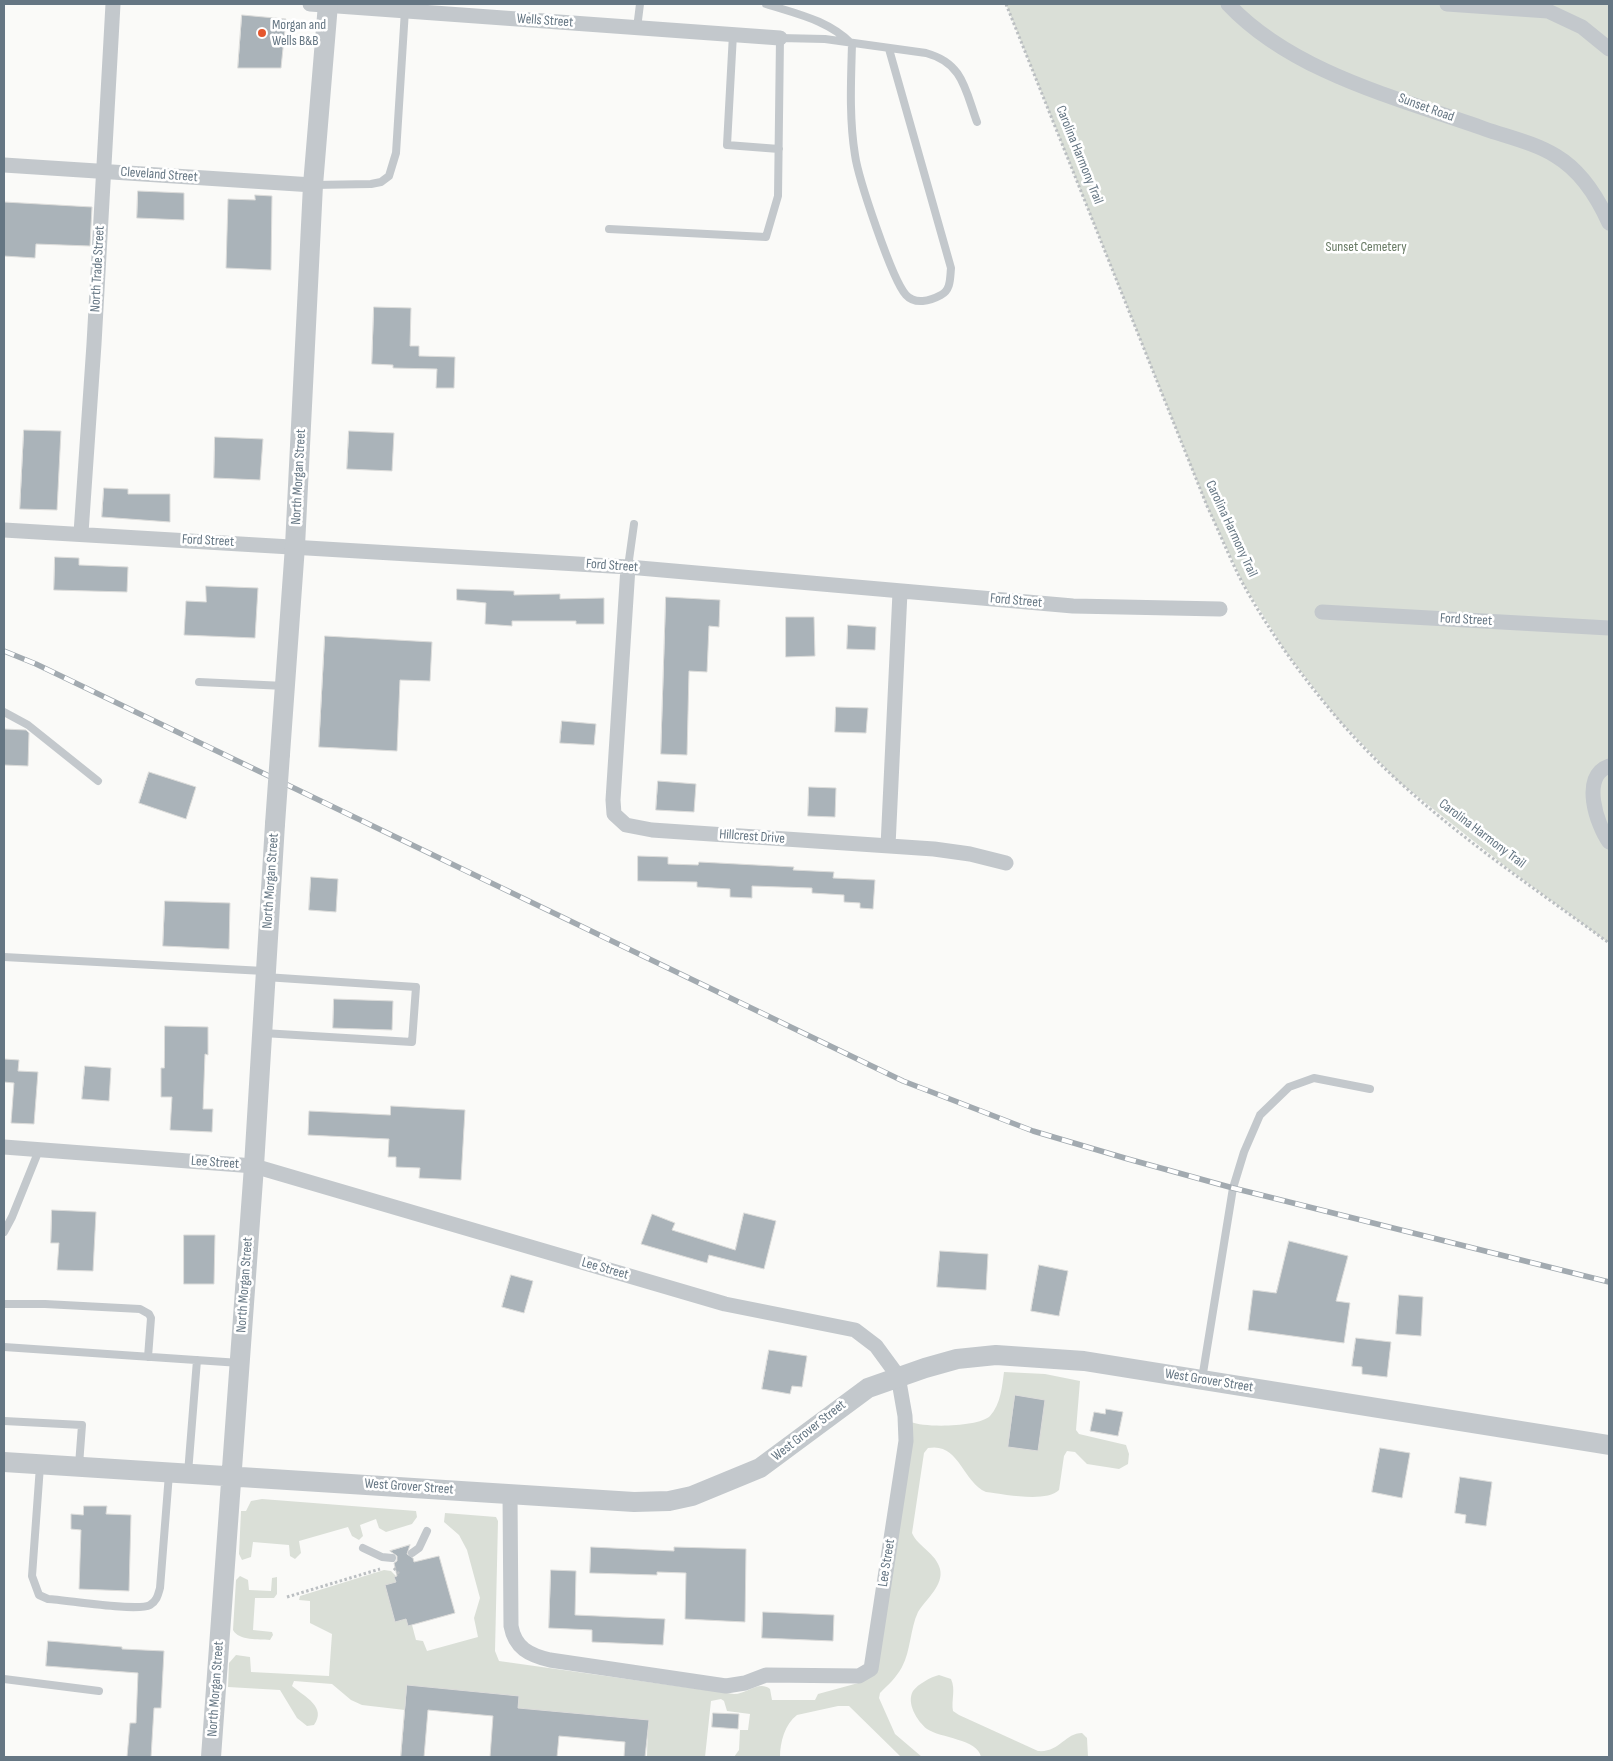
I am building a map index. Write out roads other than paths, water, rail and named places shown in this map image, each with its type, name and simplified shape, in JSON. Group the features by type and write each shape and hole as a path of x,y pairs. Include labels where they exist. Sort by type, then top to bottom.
{"street":[{"name":"North Trade Street","path":"81,533 94,344 113,4"},
{"name":"Wells Street","path":"322,4 780,38"},
{"name":"North Morgan Street","path":"211,1757 254,1166 264,974 296,546 322,4"},
{"name":"Sunset Road","path":"1228,4 1249,25 1310,64 1556,156 1585,181 1598,199 1609,223"},
{"path":"1447,4 1552,6 1609,49"},
{"name":"Cleveland Street","path":"4,165 314,184"},
{"name":"Ford Street","path":"4,530 81,533 628,567 1073,606 1220,608"},
{"name":"Hillcrest Drive","path":"628,567 613,800 614,814 626,825 652,830 888,846"},
{"path":"900,592 888,846 961,853 1006,863"},
{"name":"Ford Street","path":"1322,612 1609,628"},
{"path":"1609,766 1597,777 1593,797 1596,814 1603,833 1609,842"},
{"name":"Lee Street","path":"4,1147 254,1166 725,1304 855,1330 876,1346 898,1376 905,1416 906,1441 871,1668 859,1676 766,1675 726,1686 550,1660 530,1654 516,1643 511,1626 510,1494"},
{"name":"West Grover Street","path":"4,1462 634,1502 669,1501 692,1496 760,1468 868,1388 898,1376 957,1359 996,1355 1084,1361 1481,1422 1609,1445"}],"lane":[{"path":"637,28 640,4"},
{"path":"766,4 838,30 852,44 851,104 855,155 862,184 892,269 905,294 915,301 923,301 944,294 950,284 951,268 889,49"},
{"path":"314,184 371,184 381,182 389,176 396,153 406,10"},
{"path":"733,34 726,145 779,148"},
{"path":"610,229 766,238 778,196 780,38 824,39 926,53 942,57 959,74 976,122"},
{"path":"628,567 634,524"},
{"path":"199,682 285,686"},
{"path":"4,712 28,725 98,782"},
{"path":"4,957 264,974 416,987 412,1042 261,1032"},
{"path":"1202,1380 1233,1188 1244,1152 1260,1115 1289,1087 1314,1078 1370,1089"},
{"path":"4,1232 39,1150"},
{"path":"4,1304 46,1304 140,1309 149,1314 151,1318 148,1357"},
{"path":"4,1347 240,1363"},
{"path":"41,1464 32,1576 39,1595 48,1599 134,1607 149,1606 156,1600 160,1588 197,1360"},
{"path":"4,1421 82,1426 79,1466"},
{"path":"412,1553 419,1548 428,1531"},
{"path":"363,1548 382,1558 392,1558"},
{"path":"4,1679 99,1691"}],"railway":[{"path":"4,651 36,664 903,1081 1033,1131 1128,1159 1233,1188 1609,1282"}],"place":[{"name":"Morgan and Wells B&B","path":"262,33"}],"park label":[{"name":"Sunset Cemetery","path":"1366,247"}]}
